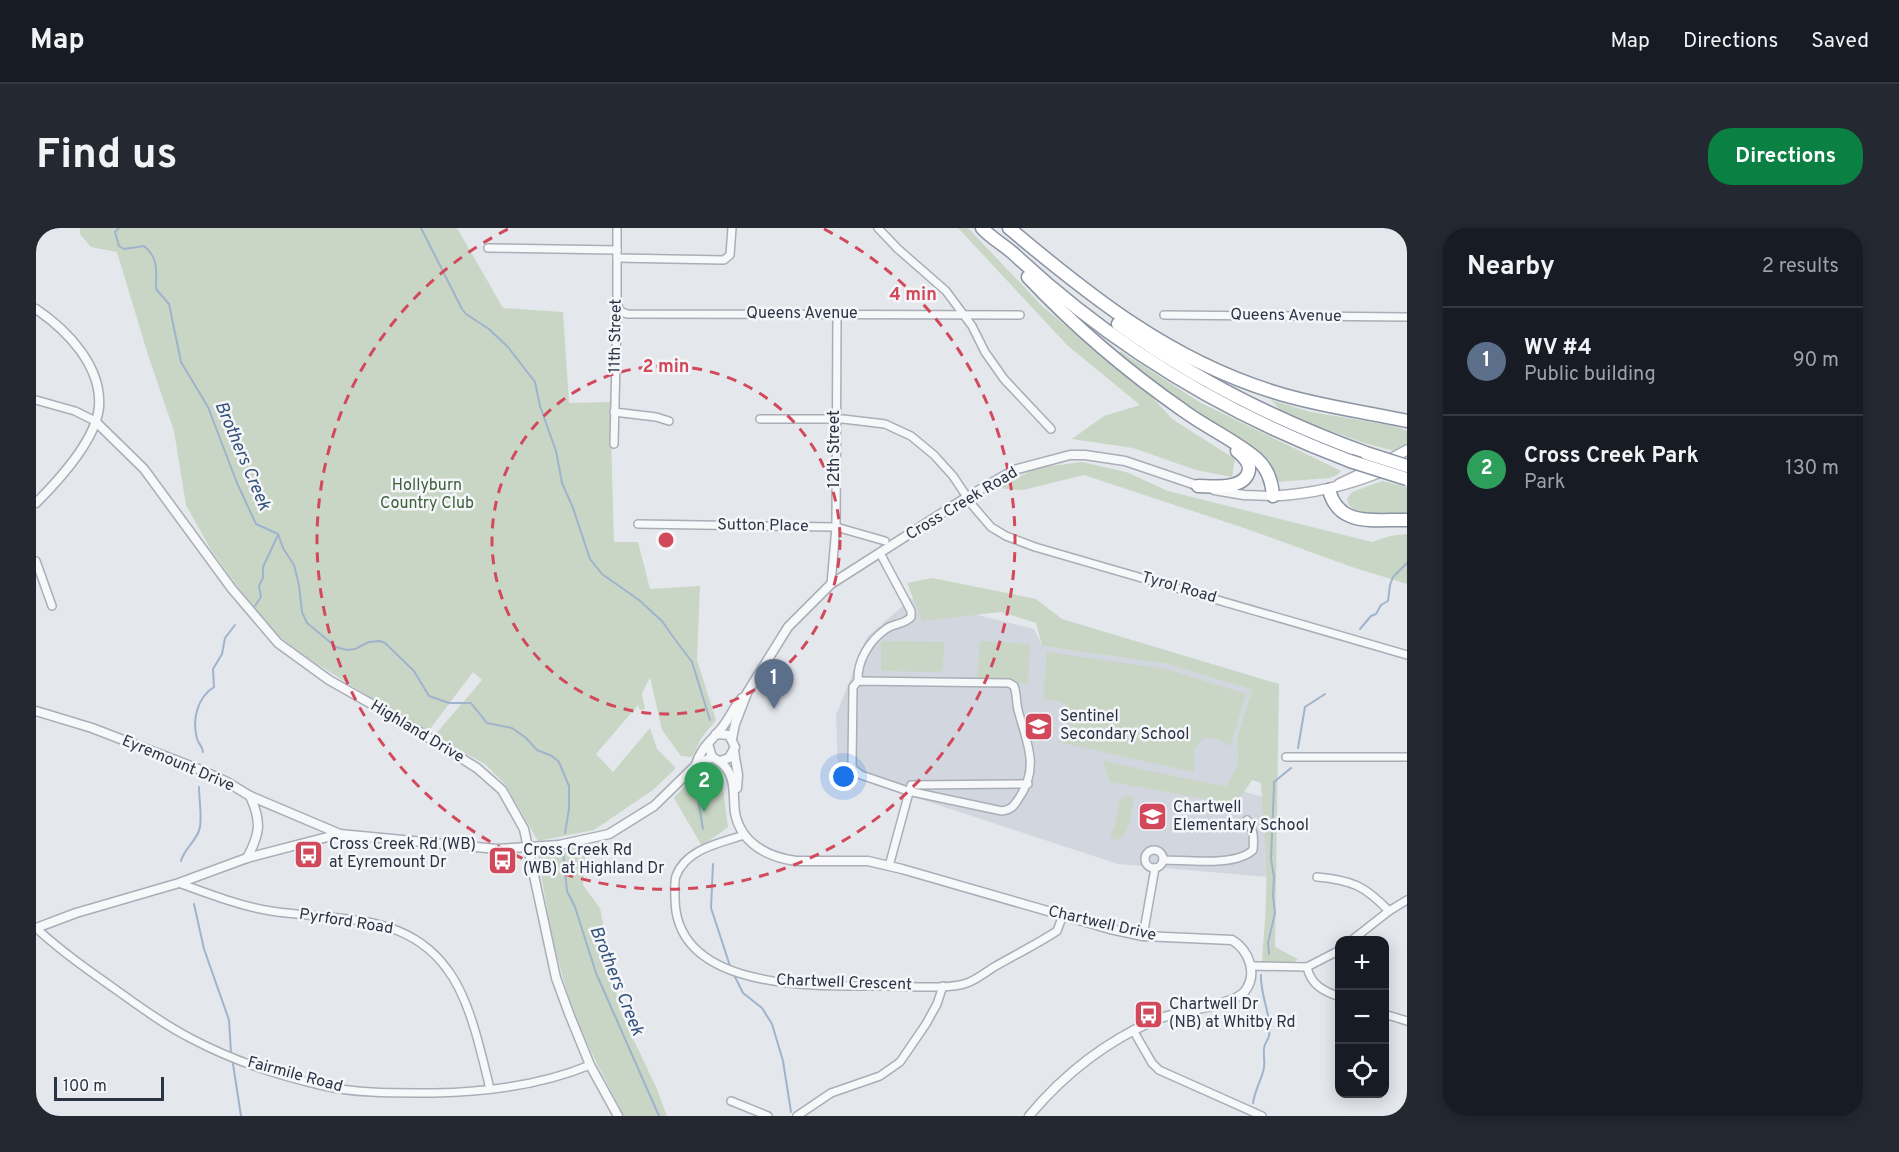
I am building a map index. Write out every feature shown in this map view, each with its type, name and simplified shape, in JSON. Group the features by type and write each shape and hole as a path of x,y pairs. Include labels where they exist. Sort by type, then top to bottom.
{"highway":[{"path":"1004,228 1078,294 1167,358 1263,410 1317,435 1407,466"},
{"path":"1009,228 1103,305 1150,336 1200,363 1273,392 1322,405 1407,421"},
{"path":"984,230 1084,332 1146,383 1245,457 1248,462 1248,473 1242,481 1231,485 1198,486"},
{"path":"984,230 999,240 1084,315 1160,368 1209,397 1312,446 1350,461 1407,478"},
{"path":"1373,414 1407,414"},
{"path":"1208,428 1242,448 1263,465 1270,479 1274,496"},
{"path":"1329,489 1336,507 1350,517 1407,520"}],"main road":[{"path":"1329,489 1407,450"},
{"path":"1274,496 1356,483 1407,460"}],"street":[{"name":"11th Street","path":"614,444 617,320 620,311 617,306 617,228"},
{"path":"617,258 724,260 730,255 732,228"},
{"path":"878,228 898,249 946,291 1004,379 1051,429"},
{"path":"488,248 617,250"},
{"path":"36,309 54,322 82,352 97,388 99,406 95,421 82,447 53,487 36,503"},
{"name":"Queens Avenue","path":"620,311 627,314 1020,315"},
{"name":"12th Street","path":"831,584 836,527 837,314"},
{"name":"Queens Avenue","path":"1164,315 1407,317"},
{"path":"36,400 75,411 95,421"},
{"path":"614,412 656,417 669,421"},
{"name":"Tyrol Road","path":"760,418 835,418 885,424 911,436 934,454 991,527 1006,536 1035,547 1407,655"},
{"name":"Highland Drive","path":"95,421 144,469 232,589 278,643 329,680 405,723 477,768 502,790 513,806 524,830 556,978 590,1065 618,1116"},
{"name":"Cross Creek Road","path":"716,734 747,693 788,627 831,584 967,497 1014,470 1070,454 1103,456 1125,461 1198,486 1237,494 1274,496"},
{"name":"Sutton Place","path":"639,524 836,527 885,541"},
{"path":"858,681 1009,684 1014,686 1018,708 1030,744 1028,784 1013,807 1002,811 908,791 861,775 853,769 853,687 858,681 860,664 872,643 887,628 906,622 911,617 911,611 880,553"},
{"path":"36,561 52,606"},
{"name":"Cross Creek Road","path":"732,739 747,693"},
{"name":"Eyremount Drive","path":"36,711 92,728 171,758 227,782 250,796 255,806 259,826 255,842 247,858"},
{"path":"250,796 340,834 470,848 529,849 609,834 654,806 696,765 701,752 716,734 725,734 732,739 738,775 735,814 744,835"},
{"path":"708,744 708,749 728,769 735,801"},
{"path":"696,765 729,758 734,752"},
{"path":"1286,757 1407,757"},
{"path":"889,866 910,785 1028,784"},
{"path":"1163,860 1218,860 1239,858 1249,854 1253,850 1254,840 1252,828 1247,820"},
{"path":"36,928 76,913 179,883 247,858 340,834"},
{"name":"Chartwell Drive","path":"744,835 754,847 784,859 868,861 1143,936 1232,940 1240,945 1251,966"},
{"name":"Chartwell Crescent","path":"744,835 712,845 688,859 675,876 675,903 680,929 699,953 714,963 761,979 818,984 942,986 967,983 1057,931 1063,915"},
{"path":"1158,850 1163,855 1163,860 1160,866 1155,868 1149,866 1146,855 1150,851 1158,850"},
{"path":"1143,936 1155,868"},
{"path":"1317,877 1344,880 1360,885 1389,911"},
{"name":"Pyrford Road","path":"179,883 236,903 271,911 334,917 395,928 421,941 448,969 466,1005 490,1089"},
{"path":"1357,936 1389,911 1406,902"},
{"name":"Fairmile Road","path":"36,928 84,968 181,1032 223,1054 263,1069 322,1086 367,1092 454,1093 528,1084 590,1065"},
{"path":"1029,1116 1050,1091 1077,1066 1133,1030 1173,1013 1228,1002 1244,992 1252,978 1251,966 1306,967 1335,952"},
{"path":"1306,967 1316,986 1335,995"},
{"path":"797,1116 831,1093 880,1076 900,1062 926,1024 937,1004 942,986"},
{"path":"1389,1016 1407,1021"},
{"path":"1133,1030 1152,1063 1159,1070 1262,1116"},
{"path":"731,1101 768,1116"}],"shaded area":[{"name":"Sentinel Secondary School","path":"911,599 1034,629 1042,646 1168,664 1252,690 1237,737 1238,765 1227,787 1267,798 1268,877 1118,864 838,772 836,715 867,637"}],"green space":[{"name":"Hollyburn Country Club","path":"80,228 457,228 503,308 563,312 569,403 610,402 614,542 638,542 650,589 700,586 697,660 716,720 702,737 692,757 681,756 662,730 650,677 642,694 645,709 640,710 638,705 596,754 613,772 650,728 657,749 676,768 653,790 594,830 538,841 505,784 485,764 434,736 482,680 473,672 427,733 306,657 268,628 211,550 186,505 174,431 117,252 91,247 80,234"},
{"path":"958,228 968,228 1042,306 1153,398 1172,419 1235,459 1232,477 1196,470 1133,448 1072,439 1104,416 1140,405 1068,346"},
{"path":"1120,351 1201,403 1341,471 1330,478 1276,482 1270,465 1117,356"},
{"path":"1271,400 1311,412 1395,426 1407,431 1407,444 1395,451 1364,443 1284,414"},
{"path":"1082,462 1126,472 1168,491 1372,542 1390,536 1407,534 1407,584 1084,475 1023,490 996,488 1037,468"},
{"path":"1382,481 1407,487 1407,516 1364,515 1351,507 1347,499 1352,492"},
{"path":"932,578 1036,599 1062,619 1279,684 1275,947 1298,959 1293,963 1262,962 1266,912 1266,854 1261,783 1252,780 1236,804 1110,782 1103,761 1226,787 1238,765 1237,737 1252,690 1168,664 1042,646 1036,623 1001,612 922,621 907,583"},
{"path":"881,641 944,642 943,669 940,672 881,671"},
{"path":"980,641 1030,644 1028,684 977,680"},
{"path":"1047,652 1166,669 1246,694 1230,747 1225,742 1204,738 1194,749 1194,772 1058,742 1060,737 1067,735 1072,720 1071,713 1064,704 1059,701 1043,700"},
{"path":"712,760 720,766 728,827 702,846 674,798 708,761"},
{"path":"1123,796 1134,797 1130,819 1120,840 1110,836 1115,826 1119,801"},
{"path":"586,845 583,885 600,908 620,1011 656,1087 667,1116 624,1116 584,1037 571,1005 549,920 538,855"}],"waterway":[{"name":"Brothers Creek","path":"119,228 115,232 119,246 124,249 144,246 152,255 156,265 156,289 169,304 181,362 208,407 237,483 256,524 278,534 283,548 294,565 302,612 307,623 336,647 347,650 369,642 385,643 414,671 429,696 449,703 471,703 487,723 512,728 537,750 552,756 559,762 569,786 569,809 565,833"},
{"path":"421,228 462,309 508,347 535,382 540,406 556,451 562,483 590,559 602,574 639,600 662,621 692,662 710,720"},
{"path":"255,606 261,597 259,586 263,578 263,567 278,535"},
{"path":"1360,629 1371,616 1376,614 1381,605 1388,601 1393,577 1407,563"},
{"path":"203,752 197,739 195,724 197,710 203,697 214,687 213,669 222,654 225,638 235,625"},
{"path":"1298,748 1305,707 1325,694"},
{"path":"703,829 698,799 710,767"},
{"path":"1269,954 1268,943 1275,913 1271,859 1274,782 1291,768"},
{"path":"181,861 199,832 201,812 199,787"},
{"name":"Brothers Creek","path":"563,852 567,891 575,907 596,973 659,1116"},
{"path":"713,864 711,908 731,969"},
{"path":"194,904 204,949 229,1020 231,1053"},
{"path":"734,975 743,993 762,1008 772,1024 783,1061 791,1112"},
{"path":"1253,1103 1264,1069 1264,1047 1269,1036 1269,1021 1261,975"},
{"path":"233,1064 241,1116"}],"place":[{"name":"WV #4","path":"774,709"},
{"name":"Sentinel Secondary School","path":"1039,726"},
{"name":"Cross Creek Park","path":"704,812"},
{"name":"Chartwell Elementary School","path":"1152,817"},
{"name":"Cross Creek Rd (WB) at Eyremount Dr","path":"308,854"},
{"name":"Cross Creek Rd (WB) at Highland Dr","path":"502,860"},
{"name":"Chartwell Dr (NB) at Whitby Rd","path":"1148,1014"}]}
